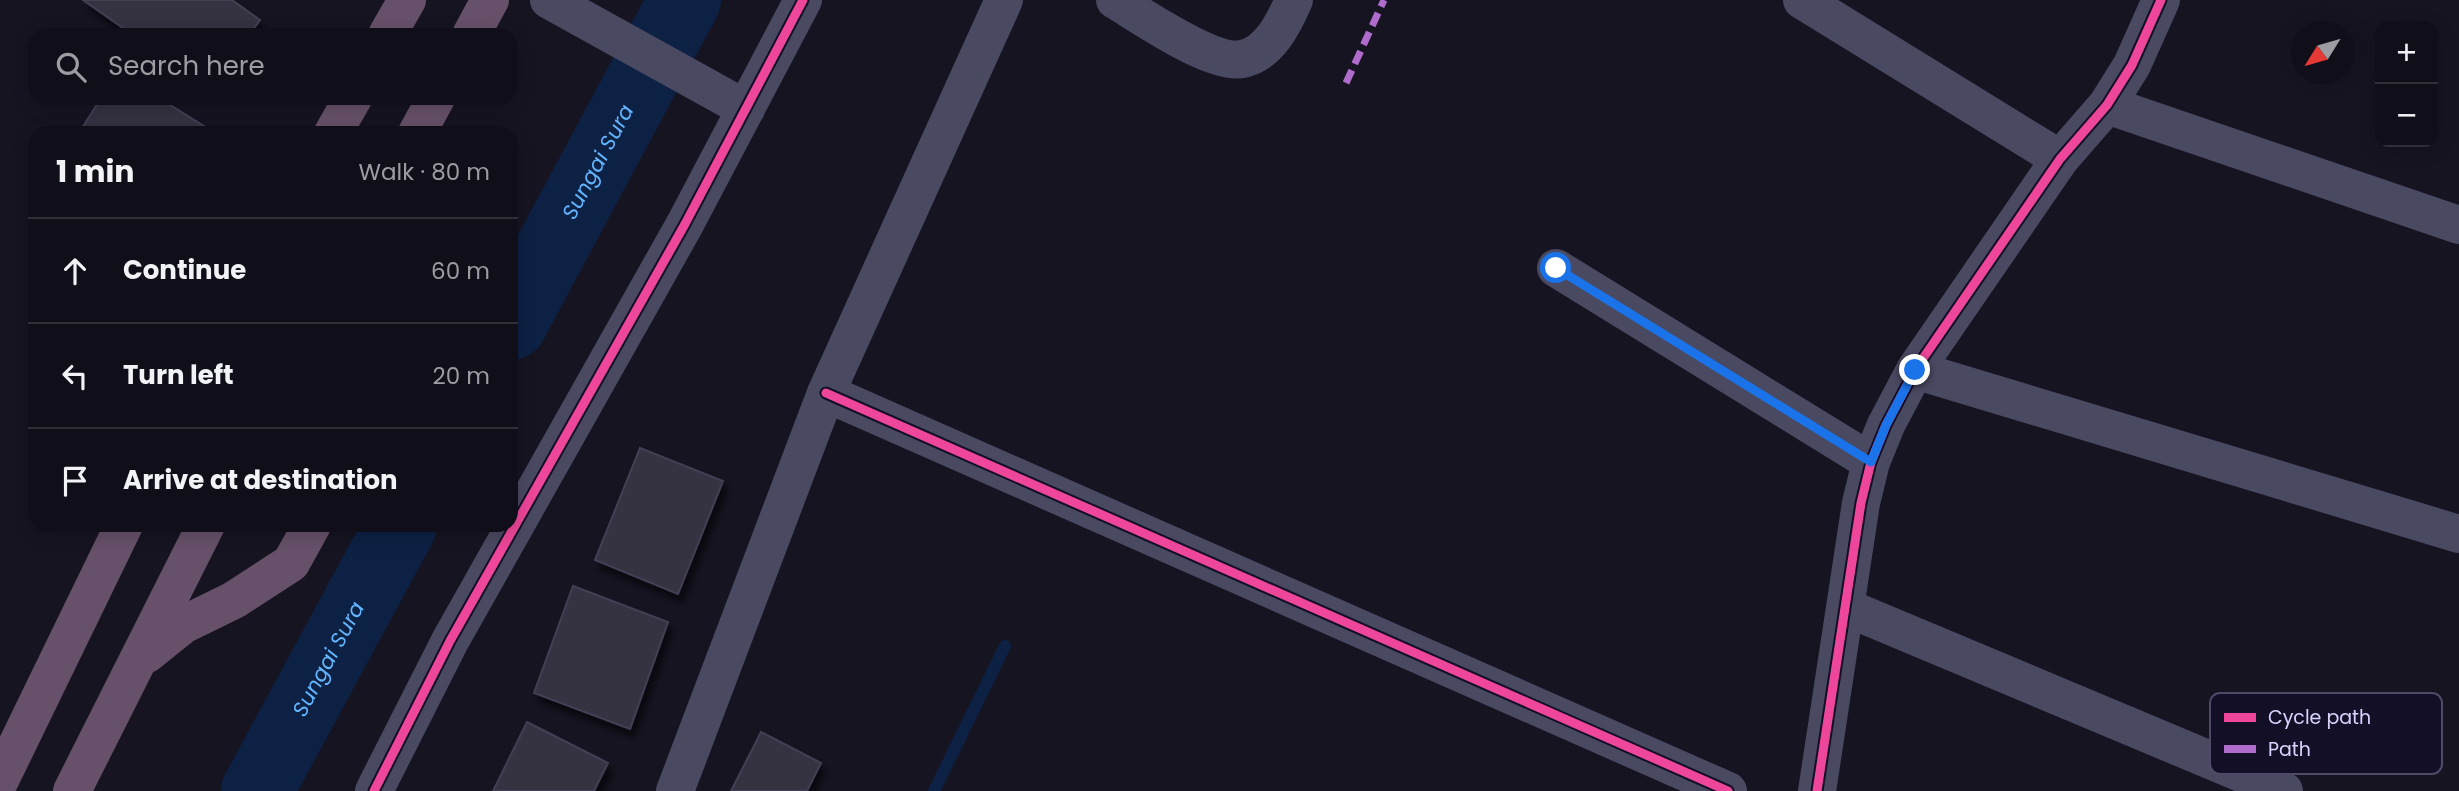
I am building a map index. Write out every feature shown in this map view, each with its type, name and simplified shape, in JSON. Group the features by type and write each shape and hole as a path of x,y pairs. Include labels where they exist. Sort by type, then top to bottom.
{"highway":[{"path":"391,28 407,0"},
{"path":"475,28 490,0"},
{"path":"338,126 349,105"},
{"path":"421,126 432,105"},
{"path":"0,780 121,532"},
{"path":"72,791 202,532"},
{"path":"137,662 183,625 233,600 291,563 308,532"}],"street":[{"path":"550,0 746,109"},
{"path":"518,520 685,224 803,0"},
{"path":"675,791 826,393 1004,0"},
{"path":"1115,0 1202,51 1224,58 1241,59 1259,51 1275,36 1294,0"},
{"path":"1802,0 2060,159"},
{"path":"1817,791 1861,503 1871,462 1886,425 1915,370 2060,159 2107,105 2132,65 2161,0"},
{"path":"2107,105 2459,225"},
{"path":"1556,268 1871,462"},
{"path":"1915,370 2459,534"},
{"path":"826,393 1728,791"},
{"path":"374,791 450,641 511,532"},
{"path":"1845,607 2210,760"},
{"path":"2243,774 2284,791"}],"building":[{"path":"83,0 232,0 260,20 254,28 123,28"},
{"path":"97,105 170,105 204,126 83,126"},
{"path":"640,448 723,481 678,594 595,560"},
{"path":"573,586 668,622 630,729 534,693"},
{"path":"527,722 608,763 594,791 493,791"},
{"path":"761,732 821,763 807,791 731,791"}],"waterway":[{"name":"Sungai Sura","path":"518,311 685,0"},
{"name":"Sungai Sura","path":"257,791 397,532"},
{"path":"934,791 1005,646"}],"marked path":[{"path":"1346,83 1384,0"}],"cycle path":[{"path":"518,520 685,224 803,0"},
{"path":"1817,791 1861,503 1871,462 1886,425 1915,370 2060,159 2107,105 2132,65 2161,0"},
{"path":"826,393 1728,791"},
{"path":"374,791 450,641 511,532"}],"route":[{"path":"1556,268 1871,462 1886,425 1915,370"}]}
